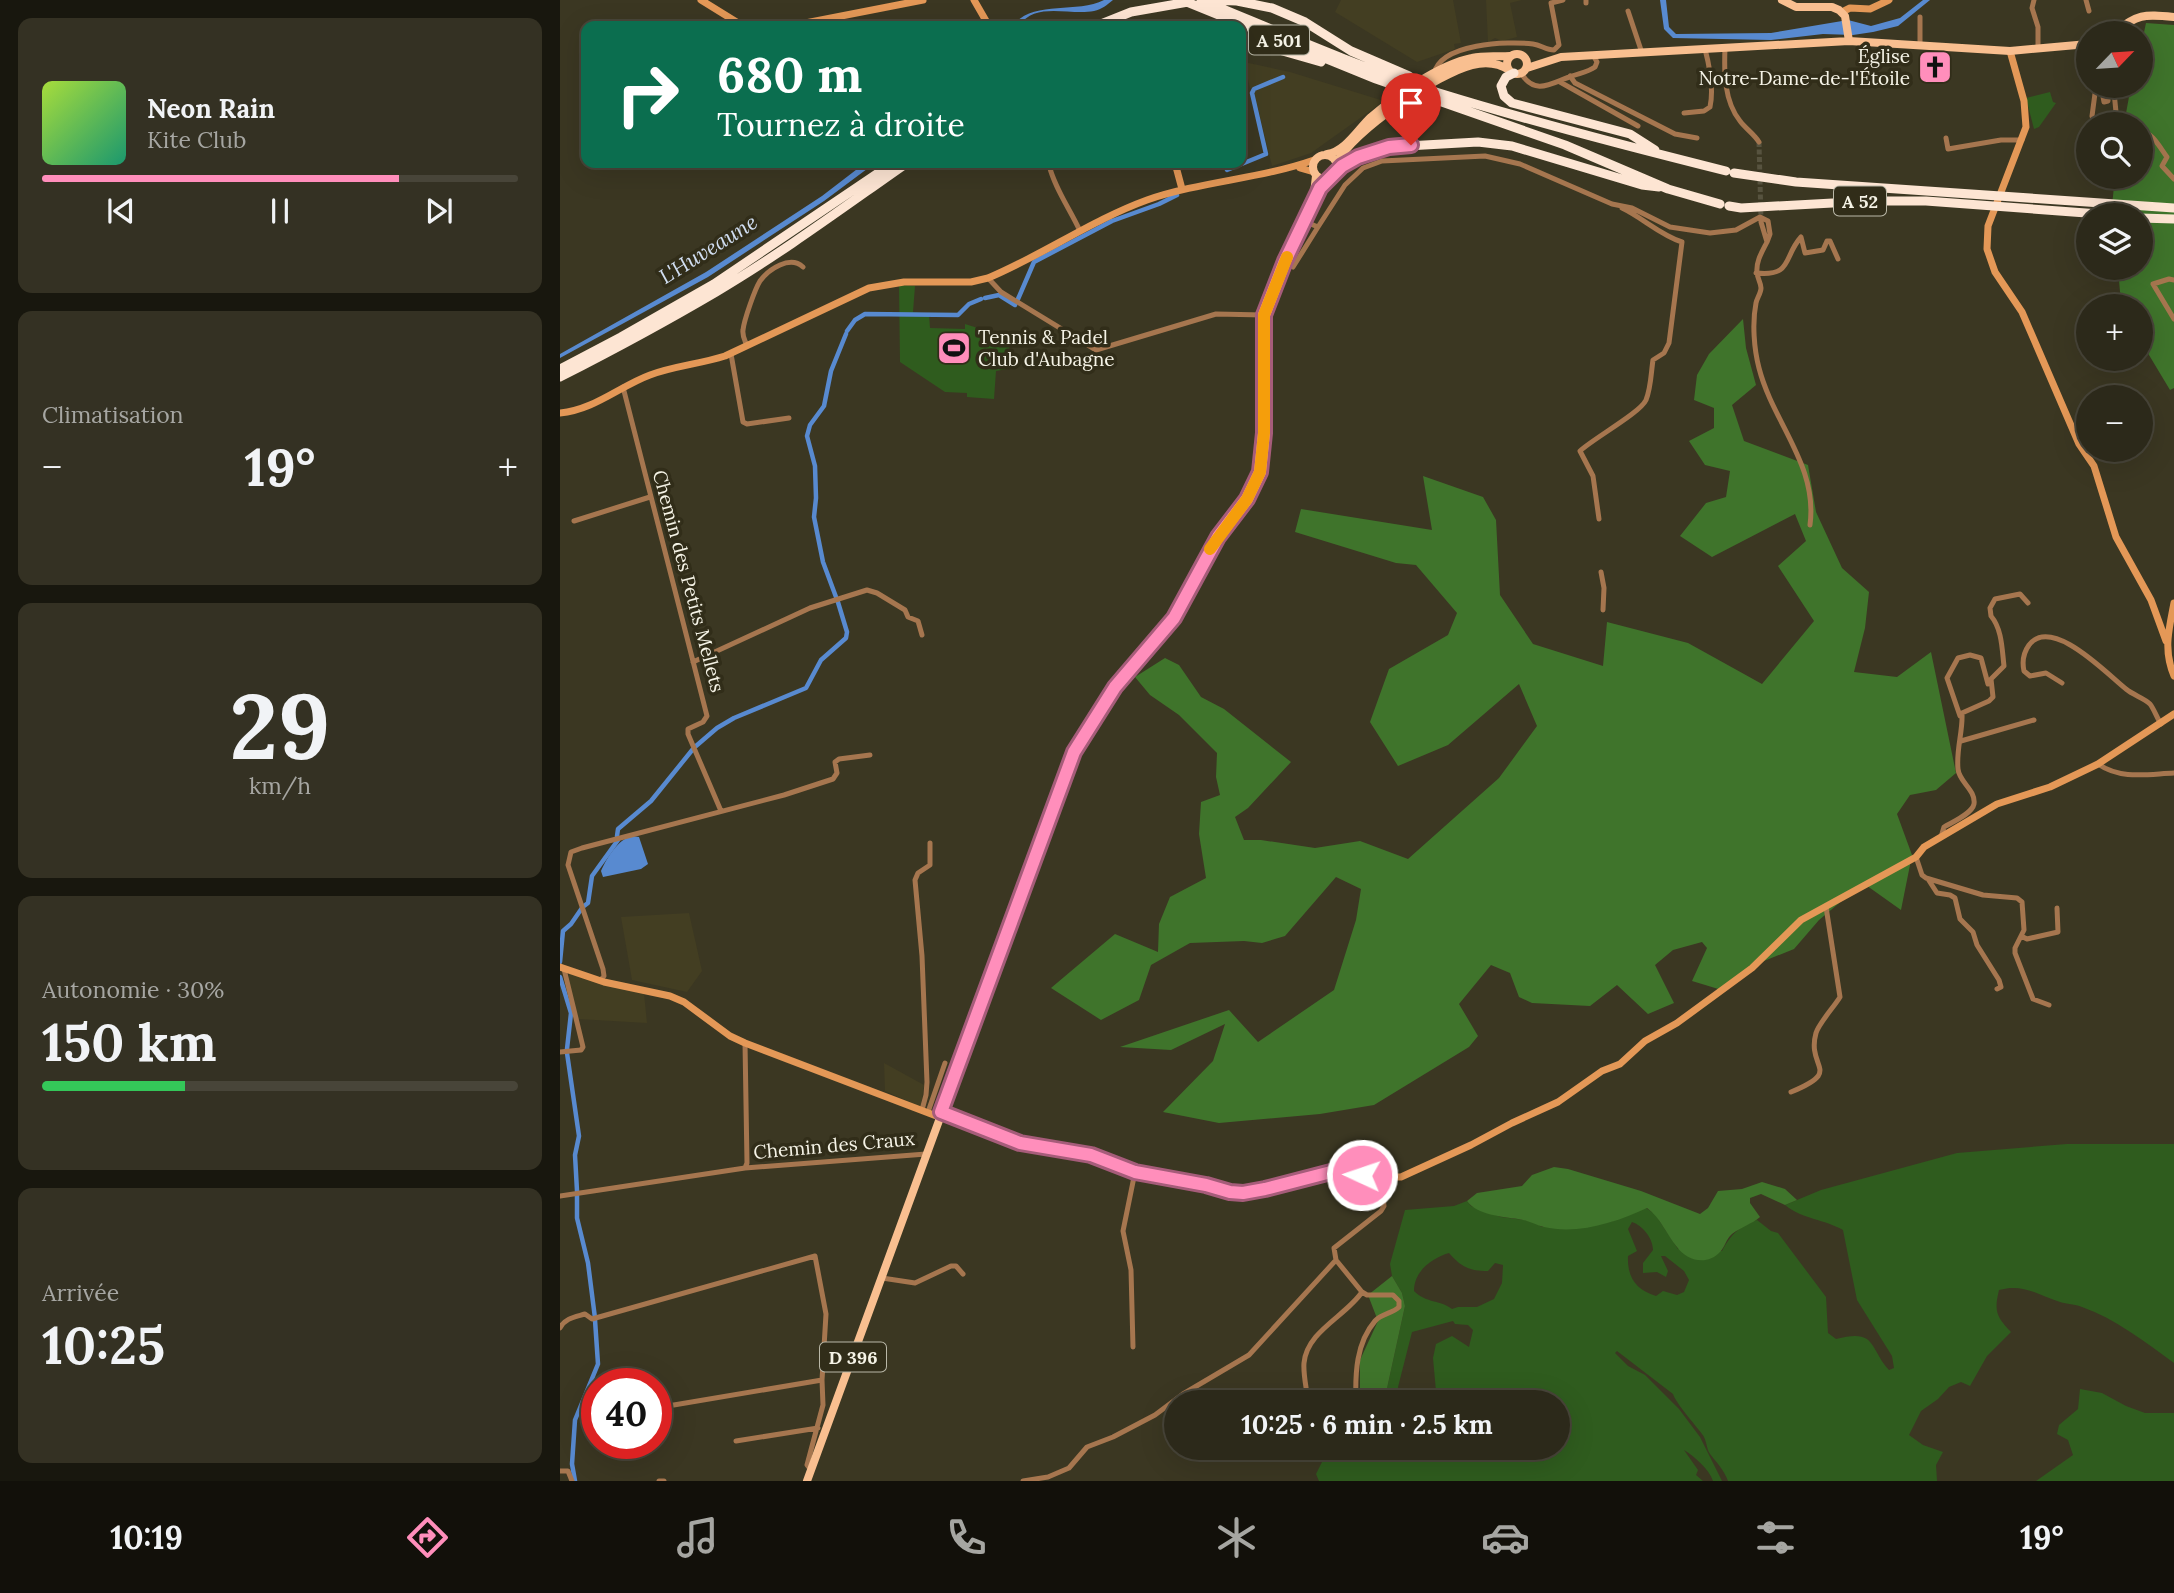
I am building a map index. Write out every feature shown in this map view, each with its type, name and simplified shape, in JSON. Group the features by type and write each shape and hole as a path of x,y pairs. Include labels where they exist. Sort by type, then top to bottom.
{"highway":[{"name":"A 501","path":"1182,0 1234,21"},
{"name":"A 501","path":"1201,0 1406,82 1492,107"},
{"path":"1108,21 1131,12 1195,1 1255,4 1290,14 1406,82"},
{"name":"A 501","path":"1246,26 1376,79"},
{"path":"1246,40 1376,79 1406,82"},
{"path":"1518,71 1506,78 1501,86 1504,96 1512,103 1630,134 1662,155"},
{"name":"A 52","path":"1437,93 1668,188 1741,208 1868,201 1991,201 2174,208"},
{"name":"A 52","path":"1492,107 1730,172 1796,182 1991,201"},
{"path":"1335,171 1358,157 1389,147 1478,142 1512,146 1643,185 1668,188"},
{"path":"560,369 714,284 886,168"},
{"path":"560,377 626,344 718,291 900,168"},
{"name":"A 52","path":"2020,202 2076,210"},
{"path":"2153,218 2174,219"}],"main road":[{"path":"1782,0 1796,7 1832,7 1844,14 1848,39 2010,51 2076,45"},
{"path":"2131,21 2138,16 2174,18"},
{"name":"D 396","path":"1327,154 1339,150 1371,117 1434,74 1472,58 1518,56 1547,60 1848,39"},
{"path":"1518,56 1507,63 1518,71"},
{"path":"1518,56 1518,71"},
{"name":"D 396","path":"1285,261 1320,188 1335,171 1348,148 1371,126 1449,73 1481,63 1496,63 1518,71 1547,60"},
{"path":"1327,154 1335,171 1320,178 1315,174 1314,160 1327,154"},
{"name":"D 396","path":"807,1481 1074,752 1115,687 1174,618 1218,537 1247,499 1260,472 1264,433 1264,315 1314,193 1315,174"}],"street":[{"path":"701,0 735,21"},
{"path":"813,21 905,1 923,0"},
{"path":"974,0 986,21"},
{"path":"1434,74 1438,62 1459,51 1498,43 1536,44 1550,51 1558,48 1551,3 1563,0"},
{"path":"1844,14 1850,8 1870,9 1889,0"},
{"path":"2034,0 2032,8 2038,27 2038,47"},
{"path":"2086,0 2089,11"},
{"path":"1628,10 1642,53"},
{"path":"1920,17 1920,46"},
{"path":"1518,56 1519,43"},
{"path":"1725,48 1724,73 1731,104 1737,117 1759,142"},
{"path":"1684,113 1704,111 1710,107 1710,77 1705,50"},
{"path":"2010,51 2026,116 2021,143 1988,226 1986,239 1989,258 2001,285 2022,312 2079,444 2094,466 2116,537 2151,600 2166,641 2174,676"},
{"path":"1518,71 1529,84 1538,87 1590,70 1597,65 1596,55"},
{"path":"1570,76 1575,83 1675,134 1698,138"},
{"path":"1560,82 1638,125"},
{"path":"1946,138 1948,149 2010,140 2021,143"},
{"path":"2153,138 2167,156 2162,166 2174,179"},
{"path":"1293,267 1345,185 1363,168 1382,161 1485,156 1520,164 1639,216 1682,242 1669,343 1664,353 1653,360 1646,401 1580,452 1593,476 1599,519"},
{"path":"560,413 585,407 654,373 705,363 731,354 869,288 904,282 971,282 988,278 1134,205 1182,189 1285,169 1314,160"},
{"path":"1051,168 1053,180 1080,231"},
{"path":"1176,168 1182,189"},
{"path":"1285,169 1305,168 1315,174"},
{"path":"1612,204 1632,208 1670,228 1710,233 1736,230 1760,217 1768,220 1770,234 1757,262 1756,273 1761,289 1755,304 1758,365 1772,408 1788,433 1805,475 1812,502 1810,525"},
{"path":"1306,222 1318,227"},
{"path":"1761,222 1767,242"},
{"path":"1756,273 1774,274 1782,270 1801,237 1805,253 1823,250 1830,241 1838,259"},
{"path":"747,346 743,327 760,281 778,266 789,261 798,262 803,267"},
{"path":"988,278 1001,292 1096,350 1216,314 1264,315"},
{"path":"2174,280 2153,284 2174,319"},
{"path":"731,354 743,422 747,424 789,418"},
{"name":"Chemin des Petits Mellets","path":"624,387 707,716 703,722 688,729 688,734 721,811"},
{"path":"574,522 650,498"},
{"path":"1601,572 1604,588 1602,610"},
{"path":"693,662 810,608 867,590 905,610 908,617 918,621 922,635"},
{"path":"1941,837 1944,827 1970,811 1974,805 1973,796 1958,769 1964,711 1993,697 1991,679 2004,666 2000,634 1990,608 1995,600 2020,594 2028,603"},
{"path":"2166,641 2174,603"},
{"path":"2062,683 2046,673 2030,677 2024,671 2025,653 2034,640 2049,638 2075,647 2126,689 2150,704 2161,724"},
{"path":"1963,720 1947,679 1958,658 1970,655 1981,658 1988,685 1992,690"},
{"path":"562,968 600,981 670,996 684,1002 730,1036 745,1043 925,1111 1020,1143 1091,1155 1135,1172 1243,1193 1343,1171 1401,1177 1558,1102 1602,1072 1620,1064 1645,1041 1712,999 1752,968 1801,920 1916,857 1924,847 1997,804 2050,787 2098,764 2174,715"},
{"path":"1961,741 2034,720"},
{"path":"600,981 604,976 603,969 568,864 571,852 833,779 837,776 835,762 839,759 870,755"},
{"path":"2098,764 2107,770 2131,776 2174,773"},
{"path":"925,1111 927,1082 922,956 915,880 918,873 930,865 930,843"},
{"path":"1916,857 1922,875 1928,878 1983,895 2020,899 2024,908 2021,936 2015,953 2031,996 2036,1001 2049,1005"},
{"path":"1928,878 1937,893 1955,898 1959,918 1973,932 1999,980 2001,987 1997,989"},
{"path":"1791,1092 1818,1078 1821,1073 1815,1043 1816,1032 1840,997 1826,906"},
{"path":"2021,936 2027,939 2060,932 2057,908"},
{"path":"560,1052 581,1050 583,1047 562,968"},
{"path":"745,1043 746,1168"},
{"path":"925,1111 945,1063"},
{"name":"Chemin des Craux","path":"560,1196 746,1168 926,1154"},
{"path":"1133,1347 1131,1270 1123,1231 1135,1172"},
{"path":"1356,1390 1355,1373 1363,1343 1375,1321 1394,1312 1399,1307 1399,1301 1394,1295 1367,1295 1362,1292 1336,1260 1333,1251 1338,1244 1381,1211 1384,1206 1381,1177"},
{"path":"560,1328 563,1323 585,1314 592,1319 815,1256 825,1314 823,1405 807,1465 811,1470"},
{"path":"1023,1481 1048,1477 1069,1468 1087,1447 1155,1415 1183,1394 1249,1355 1336,1260"},
{"path":"882,1278 915,1283 951,1266 956,1266 963,1274"},
{"path":"1307,1390 1304,1365 1307,1350 1320,1333 1362,1292"},
{"path":"672,1405 822,1380"},
{"path":"736,1441 818,1428"},
{"path":"560,1471 568,1471 572,1481"},
{"path":"659,1481 664,1481"}],"shaded area":[{"path":"1341,0 1453,0 1461,43 1454,44 1455,49 1417,62 1335,12"},
{"path":"1486,0 1522,0 1510,3 1517,37 1502,41 1495,38 1488,42"},
{"path":"1246,62 1290,72 1384,101 1311,153 1272,166 1253,88 1250,88"},
{"path":"689,913 702,971 687,992 632,980 621,917"},
{"path":"569,973 644,993 647,1023 578,1019 569,985"},
{"path":"884,1063 924,1085 921,1107 885,1091"}],"green space":[{"path":"2153,24 2174,25 2174,388 2170,390 2153,362 2153,294 2120,292 2119,280 2153,280 2153,203 2112,203 2114,189 2153,189 2153,112 2126,112 2129,98 2153,98"},
{"path":"2050,92 2053,102 2056,103 2039,127 2034,129 2026,98"},
{"name":"Tennis & Padel Club d'Aubagne","path":"899,285 915,286 913,312 929,314 930,328 965,329 965,324 997,334 1011,333 1007,369 996,371 994,399 967,397 967,393 945,392 900,362"},
{"path":"1743,319 1746,348 1756,385 1732,405 1744,441 1808,465 1816,512 1842,568 1869,592 1865,628 1854,672 1897,677 1931,652 1956,773 1936,790 1910,795 1897,814 1912,855 1901,910 1863,883 1819,920 1794,949 1759,963 1725,991 1692,981 1707,948 1702,942 1673,950 1655,965 1674,1003 1648,1014 1617,985 1590,1006 1532,1003 1519,997 1510,973 1491,965 1459,1004 1478,1036 1469,1047 1374,1105 1320,1114 1219,1123 1163,1112 1213,1061 1225,1024 1171,1050 1120,1047 1229,1010 1258,1042 1334,990 1356,920 1361,889 1336,877 1285,936 1262,943 1190,943 1151,965 1139,1000 1101,1020 1051,988 1115,934 1158,952 1159,924 1170,897 1206,878 1199,834 1201,802 1220,795 1216,777 1217,753 1179,715 1150,695 1135,677 1165,658 1179,665 1201,697 1224,709 1291,762 1248,808 1235,817 1244,840 1315,848 1360,841 1408,859 1499,778 1537,726 1519,684 1448,745 1398,766 1370,722 1389,669 1448,635 1457,613 1416,565 1396,563 1295,532 1301,509 1432,530 1423,476 1483,497 1496,520 1500,595 1533,644 1603,666 1607,622 1688,643 1762,684 1814,621 1778,566 1806,541 1795,514 1712,557 1680,536 1706,503 1726,497 1730,471 1705,465 1689,441 1714,428 1714,408 1694,400 1697,375 1709,354"},
{"path":"2067,1144 2174,1144 2174,1363 2130,1332 2095,1312 2030,1291 2008,1288 1999,1290 1997,1308 1999,1317 2011,1332 1987,1356 1970,1386 1961,1382 1949,1387 1921,1411 1909,1435 1923,1445 1943,1452 1936,1465 1937,1481 1728,1481 1709,1452 1704,1436 1673,1394 1617,1351 1615,1353 1628,1366 1645,1375 1679,1409 1700,1437 1722,1481 1713,1481 1701,1464 1684,1450 1698,1470 1696,1475 1703,1481 1319,1481 1316,1474 1323,1460 1570,1460 1570,1390 1436,1390 1433,1358 1436,1344 1452,1336 1469,1347 1473,1330 1468,1325 1455,1324 1453,1321 1412,1332 1399,1390 1387,1390 1405,1306 1402,1293 1392,1276 1390,1264 1405,1210 1454,1206 1467,1201 1471,1206 1501,1217 1532,1221 1542,1227 1610,1222 1646,1208 1655,1214 1678,1249 1722,1251 1736,1232 1757,1220 1778,1233 1826,1297 1828,1333 1836,1339 1849,1336 1866,1338 1889,1370 1894,1368 1892,1356 1857,1300 1843,1230 1799,1214 1785,1205 1821,1190 1957,1153","holes":["1632,1222 1639,1226 1653,1245 1653,1250 1643,1263 1643,1273 1657,1272 1666,1277 1668,1271 1661,1256 1665,1256 1684,1271 1689,1280 1684,1292 1677,1295 1663,1291 1656,1296 1634,1282 1629,1270 1628,1256 1637,1251 1628,1229","1449,1253 1466,1267 1488,1271 1495,1263 1503,1265 1502,1283 1494,1299 1477,1307 1452,1309 1423,1298 1414,1291 1417,1277 1425,1266 1436,1258"]},
{"path":"1554,1167 1641,1191 1700,1214 1708,1208 1718,1191 1742,1189 1762,1182 1785,1189 1797,1200 1785,1205 1761,1194 1750,1198 1750,1203 1760,1217 1732,1234 1715,1256 1703,1260 1681,1252 1656,1216 1647,1208 1597,1226 1557,1229 1484,1212 1467,1201 1477,1193 1522,1186 1532,1175"},
{"path":"1392,1276 1402,1293 1405,1306 1387,1390 1360,1390 1360,1360 1378,1321 1368,1295"},
{"path":"2080,1389 2102,1393 2145,1413 2174,1413 2174,1481 2036,1481 2073,1455 2068,1440 2057,1434 2059,1425 2078,1409"}],"water":[{"path":"1113,0 1094,11 1043,12 1018,21 1042,10"},
{"path":"1660,0 1666,0 1669,27 1676,34 1771,33 1848,20 1871,26 1900,18 1923,0 1930,0 1898,26 1853,35 1823,34 1771,40 1673,38 1664,29"},
{"path":"858,168 868,168 824,201 708,277 560,358 560,354 706,272 822,196"},
{"path":"632,836 639,837 648,864 641,869 603,877 601,871 613,850"}],"waterway":[{"path":"1246,162 1266,154 1252,93 1254,89 1283,77"},
{"path":"1227,170 1232,168"},
{"path":"1018,299 1034,262 1112,221 1177,195"},
{"path":"985,298 999,295 1015,305"},
{"path":"847,331 855,320 865,314 958,315 969,304 981,299"},
{"path":"836,597 823,562 814,517 815,466 807,436 810,425 824,406 831,371 846,334"},
{"path":"696,746 734,718 806,688 821,660 846,638 847,632 837,599"},
{"path":"617,836 618,829 651,801 693,749"},
{"path":"584,906 588,903 592,876 618,840"},
{"path":"560,962 563,931 582,908"},
{"path":"560,977 571,1013 567,1049"},
{"path":"567,1053 579,1136 575,1155 577,1191"},
{"path":"577,1195 577,1218 588,1263 595,1318"},
{"path":"575,1481 572,1464 575,1420 598,1364 595,1320"}],"tunnel":[{"path":"1759,142 1761,220"}],"slow traffic":[{"path":"1210,549 1253,490 1260,472 1264,433 1264,315 1287,257"}],"place":[{"name":"Église Notre-Dame-de-l'Étoile","path":"1935,67"},
{"name":"Tennis & Padel Club d'Aubagne","path":"954,348"}],"route":[{"path":"1362,1175 1343,1171 1331,1172 1265,1189 1243,1193 1230,1192 1135,1172 1091,1155 1020,1143 941,1112 1074,752 1115,687 1174,618 1218,537 1253,490 1262,464 1264,433 1264,315 1285,261 1320,188 1342,166 1358,157 1389,147 1411,145"}],"water label":[{"name":"L'Huveaune","path":"708,249"}]}
